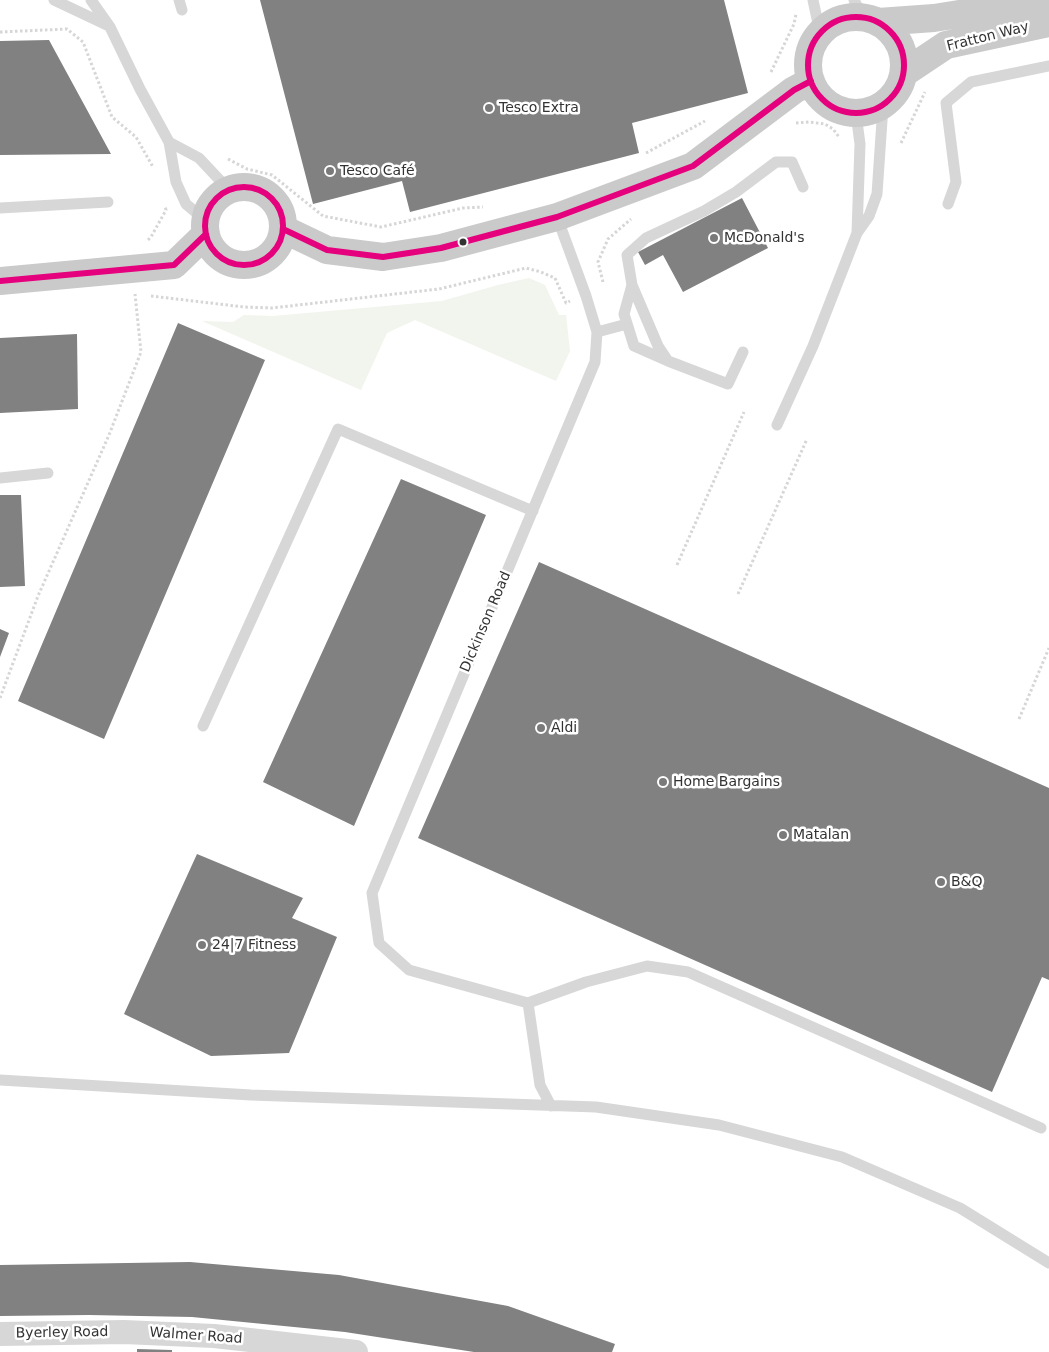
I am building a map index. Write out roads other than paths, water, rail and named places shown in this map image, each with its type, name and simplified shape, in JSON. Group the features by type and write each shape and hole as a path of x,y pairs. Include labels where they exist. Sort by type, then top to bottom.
{"main road":[{"name":"Fratton Way","path":"820,33 833,23 865,13 934,18 1048,0"},
{"path":"820,33 812,46 808,62 811,81 817,92 824,101 834,108 856,114 870,112 883,106 893,97 900,86 904,73 904,58 900,43 890,31 865,13"},
{"name":"Fratton Way","path":"904,73 946,45 1049,23"},
{"path":"283,229 327,250 383,256 441,248 556,218 693,166 794,90 811,81"},
{"path":"242,187 255,189 267,195 276,204 282,216 283,229 280,241 274,252 264,260 253,264 240,265 234,264 218,255 210,245 206,227 209,209 216,198 229,190 242,187"},
{"path":"0,281 174,266 206,227"}],"street":[{"name":"Byerley Road","path":"0,1334 125,1342"},
{"name":"Walmer Road","path":"125,1342 214,1336 356,1352"}],"lane":[{"path":"54,0 110,27"},
{"path":"91,0 110,27 140,89 169,142 176,182 186,204 206,227"},
{"path":"813,0 820,33"},
{"path":"948,204 956,182 946,103 971,82 1049,66"},
{"path":"777,424 813,346 857,233 869,216 877,194 883,106"},
{"path":"856,114 860,144 857,233"},
{"path":"169,142 199,158 229,190"},
{"path":"668,361 658,346 632,285 627,255 646,238 704,211 736,192 776,162 792,162 803,187"},
{"path":"0,208 108,202"},
{"name":"Dickinson Road","path":"528,1003 409,970 379,943 372,893 595,362 597,332 586,296 556,218"},
{"path":"632,285 624,314 634,346 728,384 743,352"},
{"path":"597,332 627,324"},
{"path":"203,726 338,429 533,511"},
{"path":"0,478 48,473"},
{"path":"551,1106 540,1085 528,1003 586,982 647,966 688,972 1041,1128"},
{"path":"0,1080 251,1095 596,1108 719,1125 842,1157 960,1208 1049,1262"}],"place":[{"name":"Tesco Extra","path":"489,108"},
{"name":"Tesco Café","path":"330,171"},
{"name":"McDonald's","path":"714,238"},
{"name":"Aldi","path":"541,728"},
{"name":"Home Bargains","path":"663,782"},
{"name":"Matalan","path":"783,835"},
{"name":"B&Q","path":"941,882"},
{"name":"24|7 Fitness","path":"202,945"}]}
